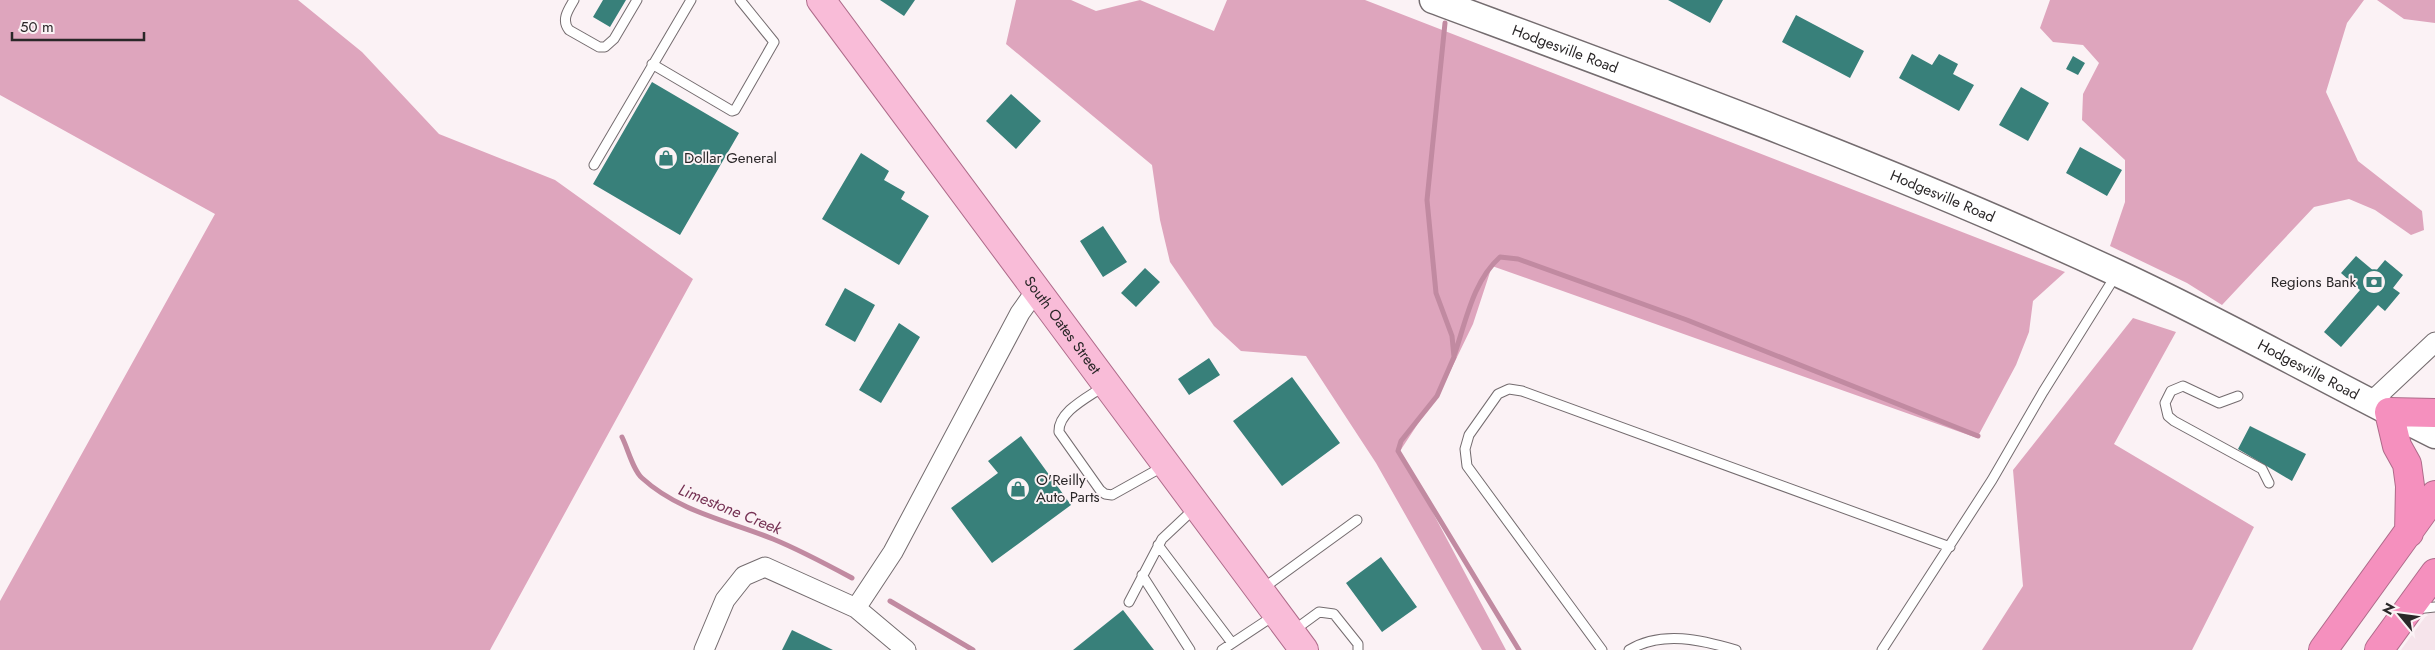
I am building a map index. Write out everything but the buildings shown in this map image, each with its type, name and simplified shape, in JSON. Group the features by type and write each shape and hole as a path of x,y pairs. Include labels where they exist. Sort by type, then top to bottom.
{"highway":[{"path":"2409,533 2410,486 2407,464 2380,407 2435,413"},
{"path":"2323,650 2435,495"},
{"path":"2379,650 2435,573"},
{"path":"2340,650 2346,618"}],"main road":[{"name":"South Oates Street","path":"821,0 1291,632"}],"street":[{"name":"Hodgesville Road","path":"1432,0 1857,162 2117,273 2435,435"},
{"path":"856,608 893,552 1020,313 1037,289"},
{"path":"2380,407 2435,342"},
{"path":"704,650 726,600 744,576 765,567 856,608 906,650"}],"lane":[{"path":"574,0 565,19 565,25 569,30 604,47 614,39 637,0"},
{"path":"594,164 691,0"},
{"path":"652,64 732,111 735,110 774,42 740,0"},
{"path":"1882,650 1950,547 2117,273"},
{"path":"1107,383 1069,412 1059,426 1059,432 1100,490 1105,494 1112,495 1166,464"},
{"path":"2238,396 2220,403 2183,386 2171,391 2165,403 2168,416 2174,421 2262,469 2270,483"},
{"path":"1602,650 1467,466 1465,449 1469,435 1498,394 1509,389 1522,391 1950,547"},
{"path":"1129,602 1158,545 1197,506"},
{"path":"1260,591 1357,520"},
{"path":"1158,545 1232,643"},
{"path":"1142,575 1190,650"},
{"path":"2408,610 2435,608"},
{"path":"1222,650 1232,643 1291,632 1319,612 1325,611 1334,614 1358,644 1358,650"},
{"path":"1629,650 1637,645 1675,637 1704,640 1736,650"}],"shaded area":[{"path":"0,0 298,0 362,52 439,134 555,180 693,279 490,650 0,650 0,601 215,214 0,95"},
{"path":"1016,0 1071,0 1096,11 1140,0 1214,31 1227,0 1365,0 2065,272 2033,301 2029,332 2016,365 1977,438 1492,266 1473,324 1444,384 1400,451 1506,650 1482,650 1376,463 1306,356 1241,351 1214,326 1170,262 1160,220 1152,165 1006,44"},
{"path":"2050,0 2364,0 2347,23 2326,92 2358,161 2422,211 2424,230 2411,235 2375,210 2349,199 2314,207 2222,305 2187,283 2110,246 2125,202 2125,160 2082,120 2083,94 2099,63 2083,45 2053,42 2040,28"},
{"path":"2377,0 2435,0 2435,23 2404,19"},
{"path":"2133,318 2176,332 2114,444 2254,527 2192,650 1982,650 2023,586 2013,470"},
{"path":"2435,604 2435,650 2401,650 2417,628"}],"waterway":[{"path":"1445,23 1427,200 1436,293 1452,336 1454,357 1437,396 1401,441 1398,451 1519,650"},
{"path":"1454,356 1471,302 1483,278 1500,257 1518,259 1687,320 1978,436"},
{"name":"Limestone Creek","path":"622,437 633,465 642,478 656,490 688,507 783,543 852,578"},
{"name":"Limestone Creek","path":"890,601 973,650"}],"place":[{"name":"Dollar General","path":"666,158"},
{"name":"Regions Bank","path":"2374,282"},
{"name":"O'Reilly Auto Parts","path":"1018,489"}]}
